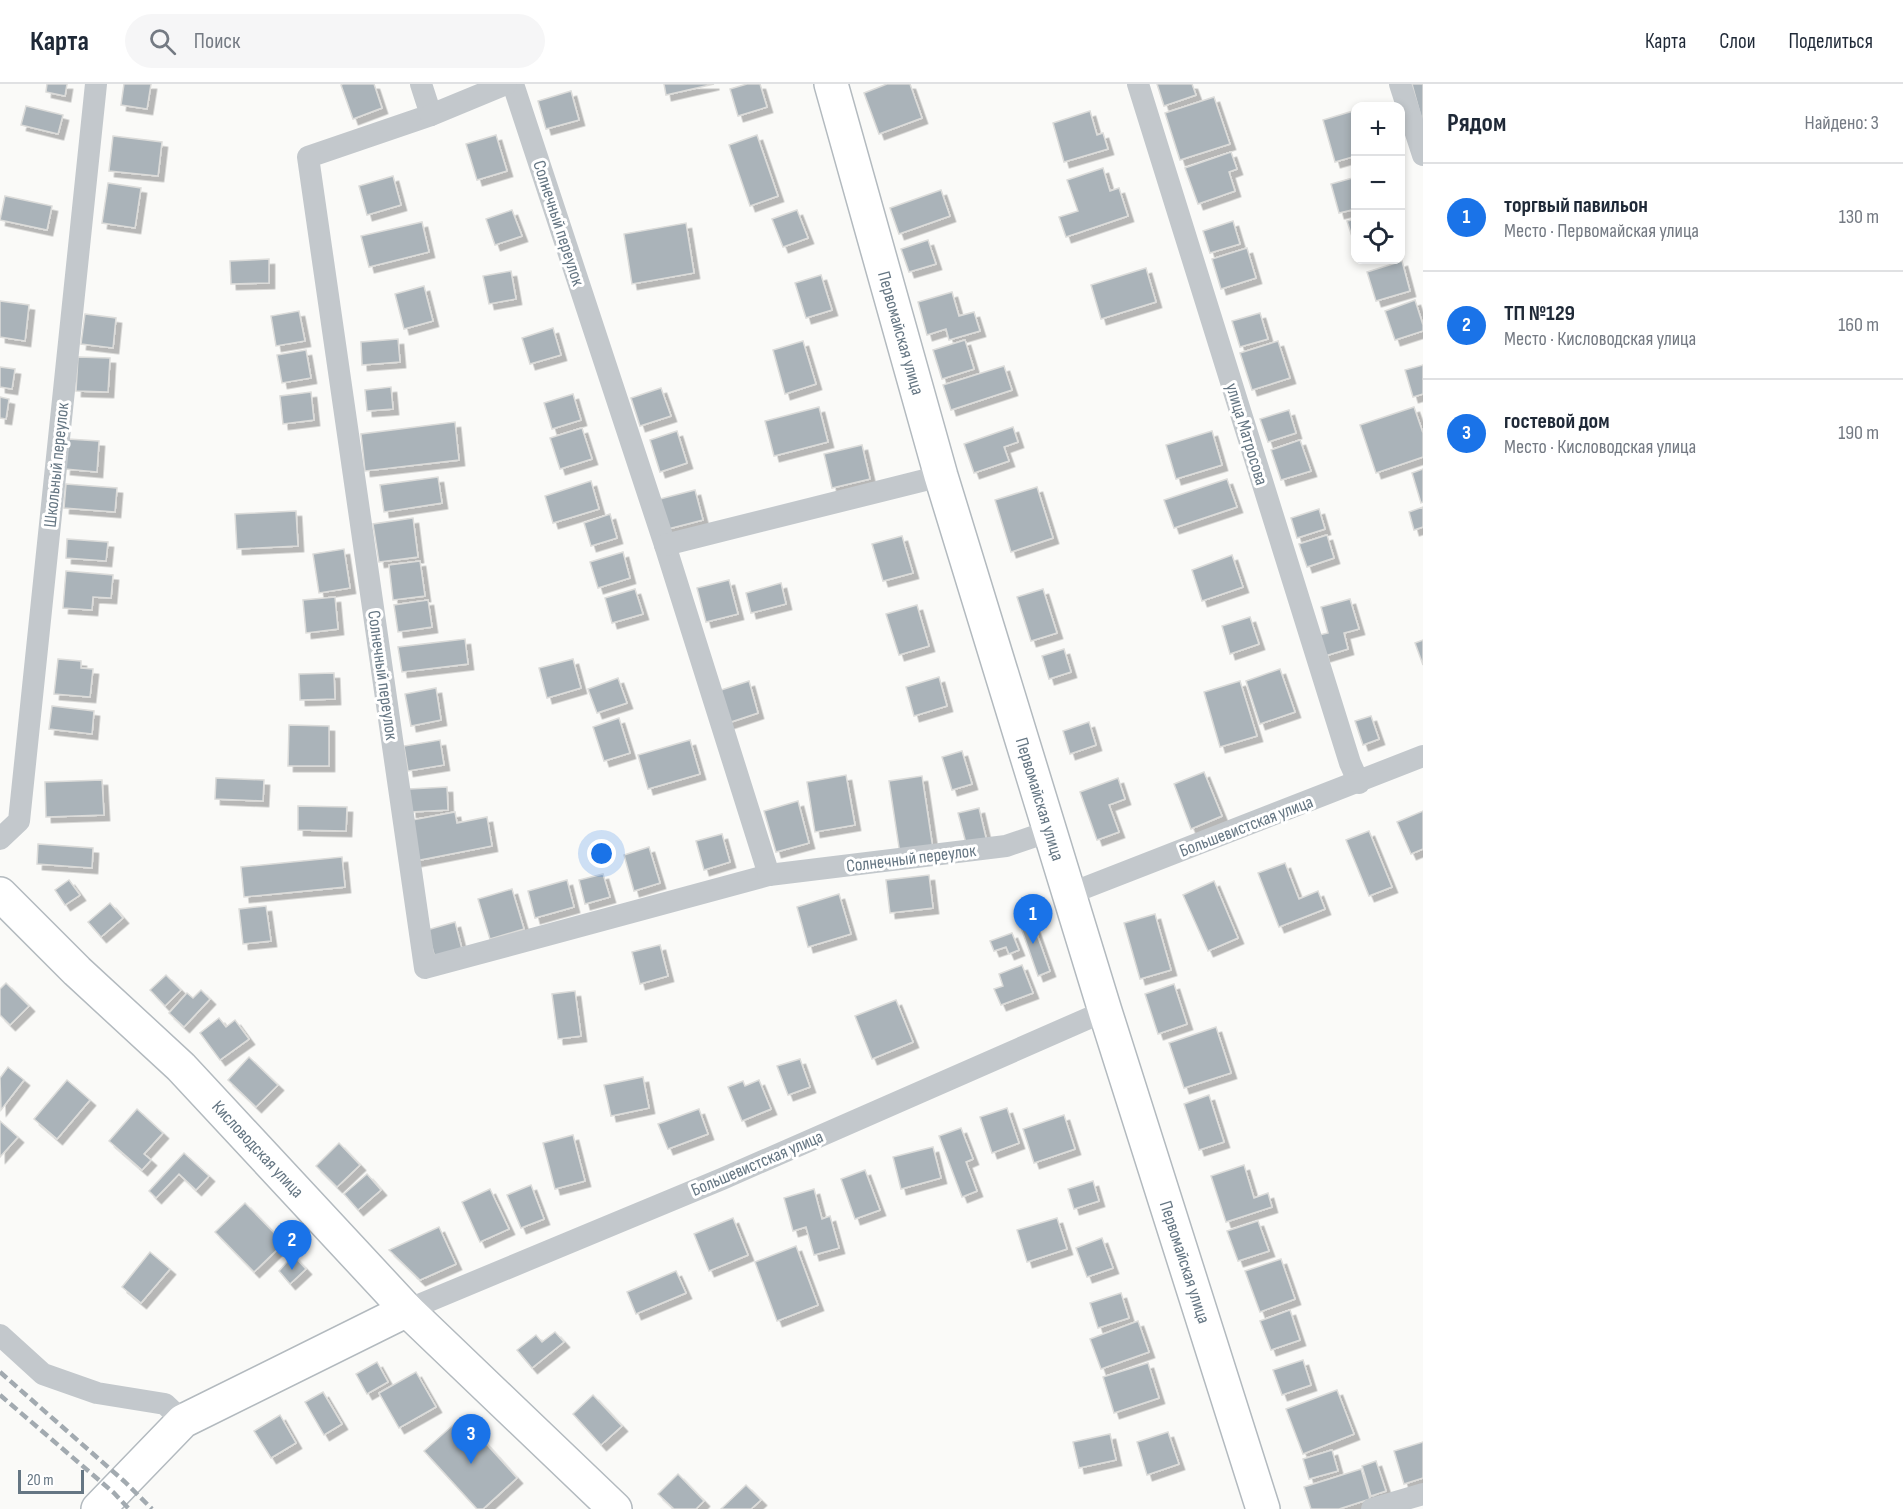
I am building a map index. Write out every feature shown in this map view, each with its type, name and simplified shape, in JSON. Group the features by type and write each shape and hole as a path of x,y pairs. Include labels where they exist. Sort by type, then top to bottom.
{"main road":[{"name":"Первомайская улица","path":"831,84 941,476 1105,1011 1263,1509"},
{"name":"Кисловодская улица","path":"0,894 77,971 181,1067 407,1310 615,1509"},
{"path":"98,1509 183,1421 350,1336 407,1310"}],"street":[{"name":"Школьный переулок","path":"0,839 19,821 96,84"},
{"path":"421,84 431,115"},
{"name":"Солнечный переулок","path":"506,84 431,115 309,157 425,968 770,875 1006,846 1050,831"},
{"name":"Солнечный переулок","path":"513,84 665,545 770,875"},
{"name":"улица Матросова","path":"1138,84 1346,751 1359,783"},
{"path":"1400,84 1423,155"},
{"path":"665,545 941,476"},
{"name":"Большевистская улица","path":"1069,894 1359,783 1423,756"},
{"name":"Большевистская улица","path":"407,1310 722,1179 1105,1011"},
{"path":"0,1335 43,1374 97,1393 165,1404 183,1421"},
{"path":"1372,1509 1423,1494"}],"building":[{"path":"47,84 67,84 65,96 46,92"},
{"path":"124,84 151,84 147,109 121,105"},
{"path":"374,84 382,108 353,119 341,85"},
{"path":"664,84 714,84 666,95"},
{"path":"747,84 760,84 767,107 738,116 730,89"},
{"path":"887,84 910,84 922,118 879,134 864,93"},
{"path":"1157,84 1192,84 1196,95 1164,106"},
{"path":"1412,84 1423,84 1423,125"},
{"path":"571,91 579,120 546,129 538,101"},
{"path":"1214,97 1230,144 1180,160 1165,113"},
{"path":"26,106 63,115 58,134 21,125"},
{"path":"1090,111 1097,135 1103,133 1108,149 1064,162 1053,123"},
{"path":"1351,112 1351,157 1335,162 1323,120"},
{"path":"496,135 507,171 477,180 466,144"},
{"path":"757,135 778,196 750,206 729,145"},
{"path":"113,136 162,142 158,176 109,171"},
{"path":"1231,152 1237,169 1229,172 1235,191 1198,204 1185,168"},
{"path":"1103,168 1110,191 1119,188 1128,216 1066,237 1059,217 1078,211 1067,180"},
{"path":"393,176 401,205 367,215 359,186"},
{"path":"1351,178 1351,210 1339,213 1331,184"},
{"path":"108,183 141,188 135,228 102,223"},
{"path":"941,190 950,216 899,234 890,208"},
{"path":"5,196 52,206 47,230 0,220"},
{"path":"512,210 522,236 495,245 486,219"},
{"path":"797,210 808,238 783,247 772,219"},
{"path":"1351,220 1351,233 1347,221"},
{"path":"1233,221 1240,244 1210,253 1203,231"},
{"path":"422,222 429,252 369,267 361,236"},
{"path":"686,223 694,273 632,284 624,234"},
{"path":"928,240 936,264 909,272 901,249"},
{"path":"1247,248 1256,278 1221,289 1212,259"},
{"path":"269,259 269,283 231,284 230,261"},
{"path":"1392,264 1403,264 1410,291 1376,301 1367,272"},
{"path":"1146,268 1156,302 1101,319 1091,285"},
{"path":"511,271 516,299 489,304 483,276"},
{"path":"821,275 832,310 806,318 795,283"},
{"path":"424,286 433,321 404,329 395,294"},
{"path":"952,292 959,316 974,312 980,331 949,340 946,329 927,335 918,302"},
{"path":"1415,300 1423,331 1395,340 1385,311"},
{"path":"0,301 29,305 25,341 0,337"},
{"path":"299,311 305,341 276,346 271,316"},
{"path":"1260,313 1268,339 1240,347 1232,321"},
{"path":"85,314 116,318 113,348 81,344"},
{"path":"553,328 561,355 530,364 522,338"},
{"path":"398,339 400,362 362,365 361,342"},
{"path":"965,340 974,369 942,379 933,350"},
{"path":"803,341 816,384 785,394 773,350"},
{"path":"1278,341 1290,378 1252,390 1240,353"},
{"path":"306,350 311,378 282,383 277,355"},
{"path":"78,357 110,358 108,392 76,391"},
{"path":"1423,365 1423,394 1413,397 1405,370"},
{"path":"1004,366 1012,390 951,410 943,385"},
{"path":"0,367 15,369 12,389 0,387"},
{"path":"391,387 393,409 367,411 365,390"},
{"path":"661,388 671,416 640,426 631,398"},
{"path":"311,392 314,420 283,424 280,396"},
{"path":"573,394 581,420 552,429 544,403"},
{"path":"0,397 9,399 6,419 0,418"},
{"path":"819,407 828,442 774,456 765,421"},
{"path":"1414,407 1423,433 1423,457 1376,473 1360,425"},
{"path":"1289,410 1296,433 1268,442 1260,419"},
{"path":"455,422 459,460 365,471 361,434"},
{"path":"1013,427 1018,442 1004,447 1009,461 974,473 964,444"},
{"path":"582,428 592,459 560,469 550,438"},
{"path":"677,431 687,463 660,472 650,440"},
{"path":"1212,431 1222,465 1176,479 1166,445"},
{"path":"68,439 99,441 97,472 65,469"},
{"path":"1300,440 1311,471 1281,480 1271,450"},
{"path":"862,445 870,479 832,488 824,454"},
{"path":"1423,469 1423,502 1421,503 1412,473"},
{"path":"438,477 442,503 384,512 380,485"},
{"path":"1227,479 1237,507 1174,528 1164,500"},
{"path":"591,481 599,509 553,523 545,496"},
{"path":"66,484 117,488 115,512 64,508"},
{"path":"1037,487 1053,538 1011,552 995,500"},
{"path":"695,490 703,520 664,530 656,500"},
{"path":"1423,507 1423,527 1414,530 1409,512"},
{"path":"1319,509 1325,529 1297,538 1291,518"},
{"path":"296,511 298,546 237,549 235,514"},
{"path":"610,514 617,538 591,546 584,523"},
{"path":"413,518 418,557 379,562 373,524"},
{"path":"1327,535 1334,558 1307,567 1299,544"},
{"path":"902,536 913,573 883,581 872,544"},
{"path":"67,539 108,542 106,561 66,558"},
{"path":"344,549 350,588 319,593 313,554"},
{"path":"623,552 630,578 598,588 590,562"},
{"path":"1232,555 1243,587 1202,601 1192,570"},
{"path":"420,561 425,596 393,600 389,565"},
{"path":"66,571 113,575 111,598 93,597 92,610 63,608"},
{"path":"729,580 738,614 706,622 697,588"},
{"path":"781,583 786,604 751,613 746,593"},
{"path":"635,589 643,614 612,623 605,598"},
{"path":"1043,589 1057,633 1031,641 1017,597"},
{"path":"335,597 338,629 306,633 303,600"},
{"path":"1350,599 1359,629 1344,633 1348,649 1325,656 1319,635 1328,633 1321,607"},
{"path":"428,600 432,627 398,632 394,605"},
{"path":"917,605 929,646 899,655 886,614"},
{"path":"1250,617 1259,644 1230,654 1222,626"},
{"path":"465,639 468,664 402,672 398,647"},
{"path":"1423,640 1423,665 1415,643"},
{"path":"1064,649 1071,672 1049,679 1042,656"},
{"path":"58,659 81,661 81,668 93,669 90,697 54,694"},
{"path":"573,659 581,688 547,698 539,668"},
{"path":"1280,669 1295,712 1260,724 1246,681"},
{"path":"334,673 335,699 300,700 299,674"},
{"path":"939,677 947,706 914,716 906,687"},
{"path":"618,678 627,703 597,713 588,689"},
{"path":"749,681 758,713 728,723 718,691"},
{"path":"1240,681 1257,736 1220,747 1204,692"},
{"path":"436,688 441,720 411,726 405,694"},
{"path":"52,706 94,711 92,734 49,729"},
{"path":"1371,716 1379,739 1363,745 1355,721"},
{"path":"619,718 630,753 604,761 593,727"},
{"path":"1089,722 1096,745 1070,754 1063,731"},
{"path":"289,725 329,726 329,766 288,766"},
{"path":"440,740 444,765 408,771 404,746"},
{"path":"690,740 700,774 648,789 638,755"},
{"path":"962,751 972,784 952,790 942,757"},
{"path":"1204,772 1222,816 1191,829 1174,784"},
{"path":"846,775 855,825 815,832 807,782"},
{"path":"922,776 933,849 900,854 889,781"},
{"path":"216,778 264,780 263,801 215,799"},
{"path":"1118,778 1125,799 1109,805 1119,832 1097,840 1080,792"},
{"path":"102,780 104,815 46,817 45,782"},
{"path":"447,787 448,810 411,812 409,789"},
{"path":"798,801 809,843 776,852 764,811"},
{"path":"298,806 347,807 346,831 298,830"},
{"path":"979,808 987,842 967,847 958,813"},
{"path":"1423,811 1423,849 1411,854 1397,822"},
{"path":"455,812 457,823 487,817 492,846 415,861 407,821"},
{"path":"1369,831 1392,887 1369,896 1346,840"},
{"path":"722,834 730,862 704,870 696,841"},
{"path":"38,844 93,848 92,868 37,864"},
{"path":"649,847 660,883 634,891 624,855"},
{"path":"342,857 345,887 244,897 241,867"},
{"path":"1285,863 1299,899 1318,891 1325,909 1279,927 1258,873"},
{"path":"603,874 610,897 585,904 579,880"},
{"path":"929,875 933,908 890,913 886,880"},
{"path":"69,880 80,895 65,905 55,890"},
{"path":"567,880 574,907 535,918 528,891"},
{"path":"1214,881 1238,938 1208,951 1183,895"},
{"path":"512,889 524,929 490,939 478,899"},
{"path":"839,894 851,934 808,947 797,907"},
{"path":"110,903 123,918 101,937 88,922"},
{"path":"266,906 271,941 243,944 239,909"},
{"path":"1029,912 1050,971 1038,976 1017,916"},
{"path":"1155,914 1171,970 1140,979 1124,923"},
{"path":"455,922 463,953 436,961 427,930"},
{"path":"1012,933 1019,950 1009,954 1006,947 994,951 990,941"},
{"path":"660,945 668,976 640,984 632,952"},
{"path":"1022,965 1033,993 1001,1005 994,989 1003,986 999,974"},
{"path":"166,975 181,990 165,1006 150,990"},
{"path":"6,983 29,1006 10,1025 0,1015 0,989"},
{"path":"1174,984 1187,1024 1158,1034 1145,994"},
{"path":"201,990 210,999 184,1027 169,1013 187,993 193,998"},
{"path":"575,991 581,1036 558,1039 552,994"},
{"path":"896,1000 913,1042 872,1059 855,1016"},
{"path":"219,1018 226,1027 235,1020 249,1039 220,1060 200,1033"},
{"path":"1216,1027 1231,1073 1184,1088 1169,1043"},
{"path":"249,1057 278,1085 256,1107 228,1080"},
{"path":"800,1059 810,1087 788,1095 777,1066"},
{"path":"8,1067 24,1080 1,1110 0,1078"},
{"path":"643,1077 649,1108 611,1116 604,1085"},
{"path":"67,1080 90,1100 57,1139 34,1119"},
{"path":"759,1080 771,1109 742,1121 728,1087 743,1081 745,1086"},
{"path":"1209,1095 1224,1142 1199,1150 1184,1104"},
{"path":"1007,1108 1019,1143 992,1153 980,1117"},
{"path":"137,1109 163,1133 144,1154 151,1160 142,1170 109,1141"},
{"path":"699,1109 708,1134 668,1149 658,1124"},
{"path":"1064,1115 1075,1149 1034,1163 1023,1129"},
{"path":"0,1121 18,1137 0,1157"},
{"path":"961,1128 973,1159 966,1162 977,1191 962,1197 939,1136"},
{"path":"573,1135 585,1181 555,1189 543,1143"},
{"path":"339,1143 360,1165 337,1187 316,1166"},
{"path":"933,1147 941,1178 901,1189 893,1157"},
{"path":"184,1153 209,1176 196,1190 179,1174 156,1198 149,1191"},
{"path":"1244,1165 1254,1198 1268,1193 1272,1207 1226,1222 1211,1176"},
{"path":"865,1170 880,1210 855,1219 841,1179"},
{"path":"367,1174 381,1190 358,1210 344,1194"},
{"path":"1093,1181 1099,1201 1074,1209 1068,1189"},
{"path":"531,1185 544,1219 521,1228 507,1195"},
{"path":"490,1189 509,1229 480,1242 462,1202"},
{"path":"814,1189 822,1219 830,1216 839,1248 814,1255 806,1227 793,1231 784,1198"},
{"path":"245,1203 284,1243 254,1272 215,1232"},
{"path":"733,1218 748,1255 709,1271 694,1234"},
{"path":"1057,1218 1067,1249 1027,1262 1017,1230"},
{"path":"1258,1221 1269,1251 1238,1261 1227,1231"},
{"path":"439,1227 456,1264 420,1280 389,1250"},
{"path":"1102,1238 1113,1268 1087,1277 1076,1248"},
{"path":"796,1246 818,1305 777,1321 755,1262"},
{"path":"150,1252 170,1269 141,1303 122,1287"},
{"path":"293,1255 306,1269 290,1284 279,1271"},
{"path":"1281,1259 1295,1299 1260,1312 1245,1271"},
{"path":"676,1271 686,1293 636,1314 627,1292"},
{"path":"1121,1293 1129,1318 1098,1328 1090,1303"},
{"path":"1290,1310 1300,1340 1271,1350 1260,1321"},
{"path":"1138,1321 1149,1352 1101,1369 1090,1339"},
{"path":"555,1332 564,1342 532,1368 517,1350 536,1335 542,1342"},
{"path":"1303,1360 1311,1385 1282,1395 1273,1370"},
{"path":"377,1362 388,1382 367,1394 356,1374"},
{"path":"1148,1363 1159,1398 1114,1413 1103,1377"},
{"path":"416,1372 436,1407 399,1428 379,1393"},
{"path":"1337,1390 1354,1434 1303,1454 1286,1409"},
{"path":"323,1392 342,1424 324,1435 305,1402"},
{"path":"593,1395 622,1426 601,1445 573,1414"},
{"path":"280,1415 296,1443 271,1458 254,1431"},
{"path":"462,1417 517,1478 483,1509 477,1509 424,1451"},
{"path":"1168,1432 1179,1464 1147,1475 1137,1442"},
{"path":"1110,1434 1116,1460 1079,1468 1073,1442"},
{"path":"1423,1442 1423,1478 1404,1484 1394,1451"},
{"path":"1332,1450 1338,1471 1309,1479 1303,1459"},
{"path":"1376,1461 1386,1491 1371,1496 1362,1466"},
{"path":"1361,1469 1370,1499 1339,1509 1311,1509 1304,1487"},
{"path":"678,1474 704,1501 696,1509 674,1509 658,1494"},
{"path":"746,1485 761,1500 751,1509 721,1509"}],"railway":[{"path":"0,1372 125,1482 152,1509"},
{"path":"0,1395 114,1493 129,1509"}],"place":[{"name":"торгвый павильон","path":"1033,944"},
{"name":"ТП №129","path":"292,1270"},
{"name":"гостевой дом","path":"471,1464"}]}
